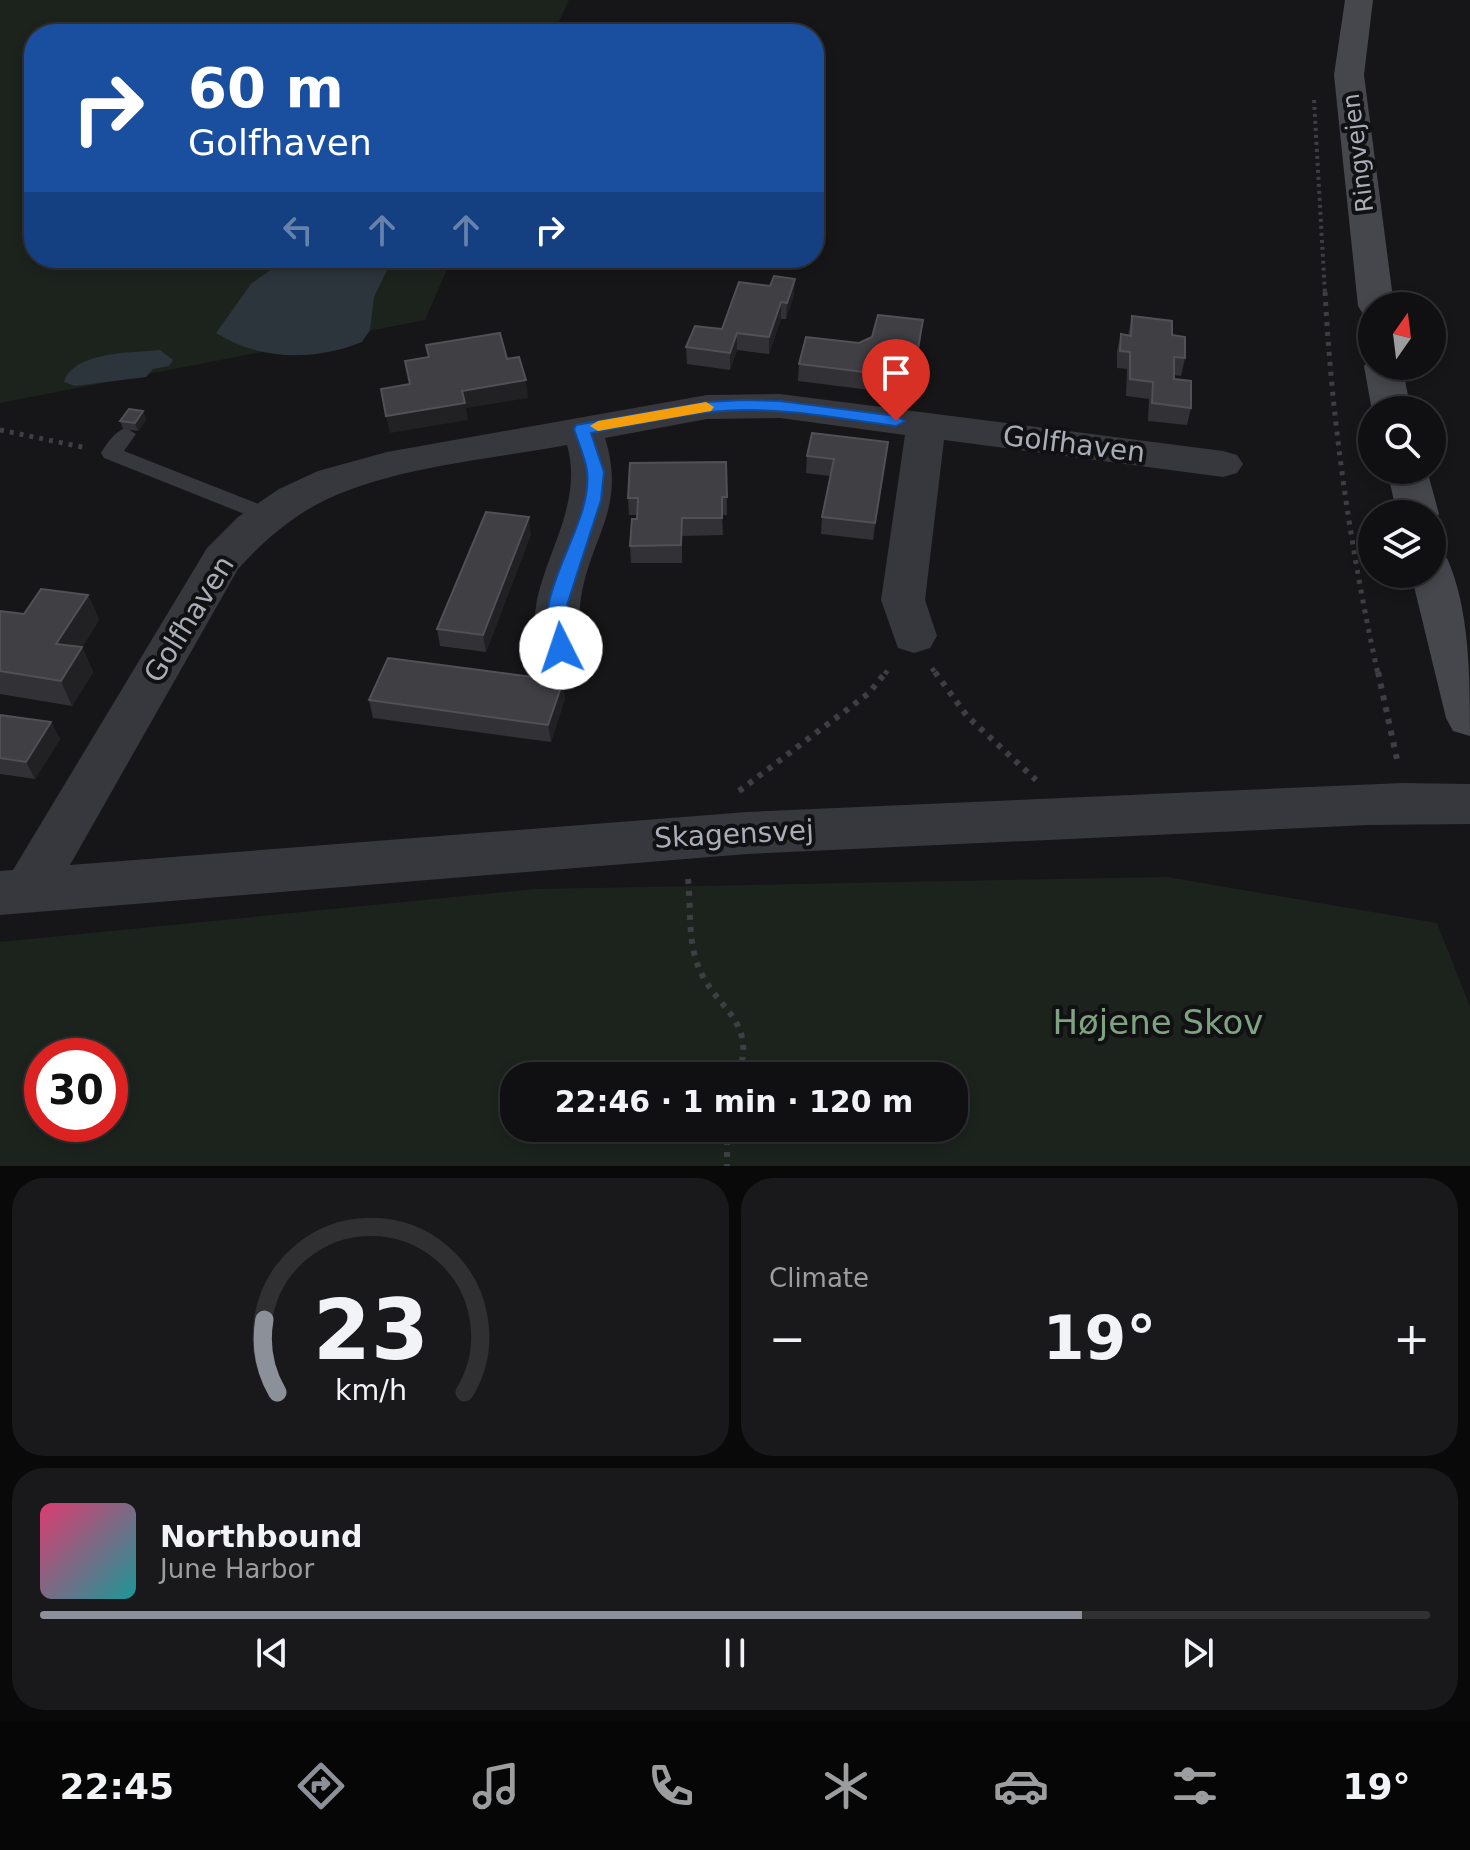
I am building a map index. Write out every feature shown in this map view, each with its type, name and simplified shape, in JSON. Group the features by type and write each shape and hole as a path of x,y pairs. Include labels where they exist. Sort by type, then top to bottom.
{"main road":[{"name":"Ringvejen","path":"1359,0 1349,75 1374,292"},
{"path":"1437,588 1470,718"}],"street":[{"name":"Golfhaven","path":"14,892 222,559 269,516 294,499 333,481 387,465 707,407 743,405 780,406 1223,465"},
{"path":"914,636 903,600 926,425"},
{"path":"561,648 557,605 593,500 593,463 582,429"},
{"name":"Skagensvej","path":"14,892 684,836 1079,816 1282,812 1407,801 1470,804"}],"lane":[{"path":"126,434 111,453 269,516"}],"path":[{"path":"1315,93 1330,391 1352,554 1407,801"},
{"path":"0,430 111,453"},
{"path":"745,1062 747,1038 697,962 684,836 713,809 777,765 869,693 914,636 936,676 967,716 1016,764 1079,816"},
{"path":"727,1142 727,1166"}],"green space":[{"path":"0,0 569,0 558,24 24,24 24,268 448,268 425,320 0,403"},
{"name":"Højene Skov","path":"1167,877 1437,923 1470,1007 1470,1166 0,1166 0,942 535,889"}],"shaded area":[{"path":"273,268 388,268 374,297 370,330 362,342 326,353 269,353 251,349 216,333 251,284"},
{"path":"160,350 173,360 169,366 153,369 146,377 75,386 64,382 79,364 91,359"}],"building":[{"path":"774,276 795,279 787,303 781,302 769,337 737,333 730,353 686,347 695,326 722,329 739,282 770,286"},
{"path":"878,315 923,320 917,354 872,373 799,364 806,337 859,343 872,337"},
{"path":"1132,316 1172,321 1172,335 1185,337 1185,358 1174,357 1174,379 1191,381 1191,408 1152,403 1153,382 1130,379 1130,352 1120,351 1121,334 1131,336"},
{"path":"500,333 507,359 519,357 526,380 462,391 465,403 386,416 381,389 410,384 405,361 429,357 426,345"},
{"path":"129,409 143,411 135,423 120,421"},
{"path":"812,433 888,442 875,523 822,517 834,459 807,456"},
{"path":"726,462 727,497 722,497 722,518 682,518 681,545 630,546 632,519 637,519 638,498 628,498 630,463"},
{"path":"486,512 529,517 483,635 437,629"},
{"path":"41,589 88,595 56,644 82,647 61,681 0,671 0,611 24,614"},
{"path":"388,658 563,681 548,725 369,700"},
{"path":"0,715 51,722 26,762 0,758"}],"slow traffic":[{"path":"598,426 706,407"}],"route":[{"path":"561,648 557,605 593,500 595,472 582,429 707,407 743,405 780,406 896,421"}]}
